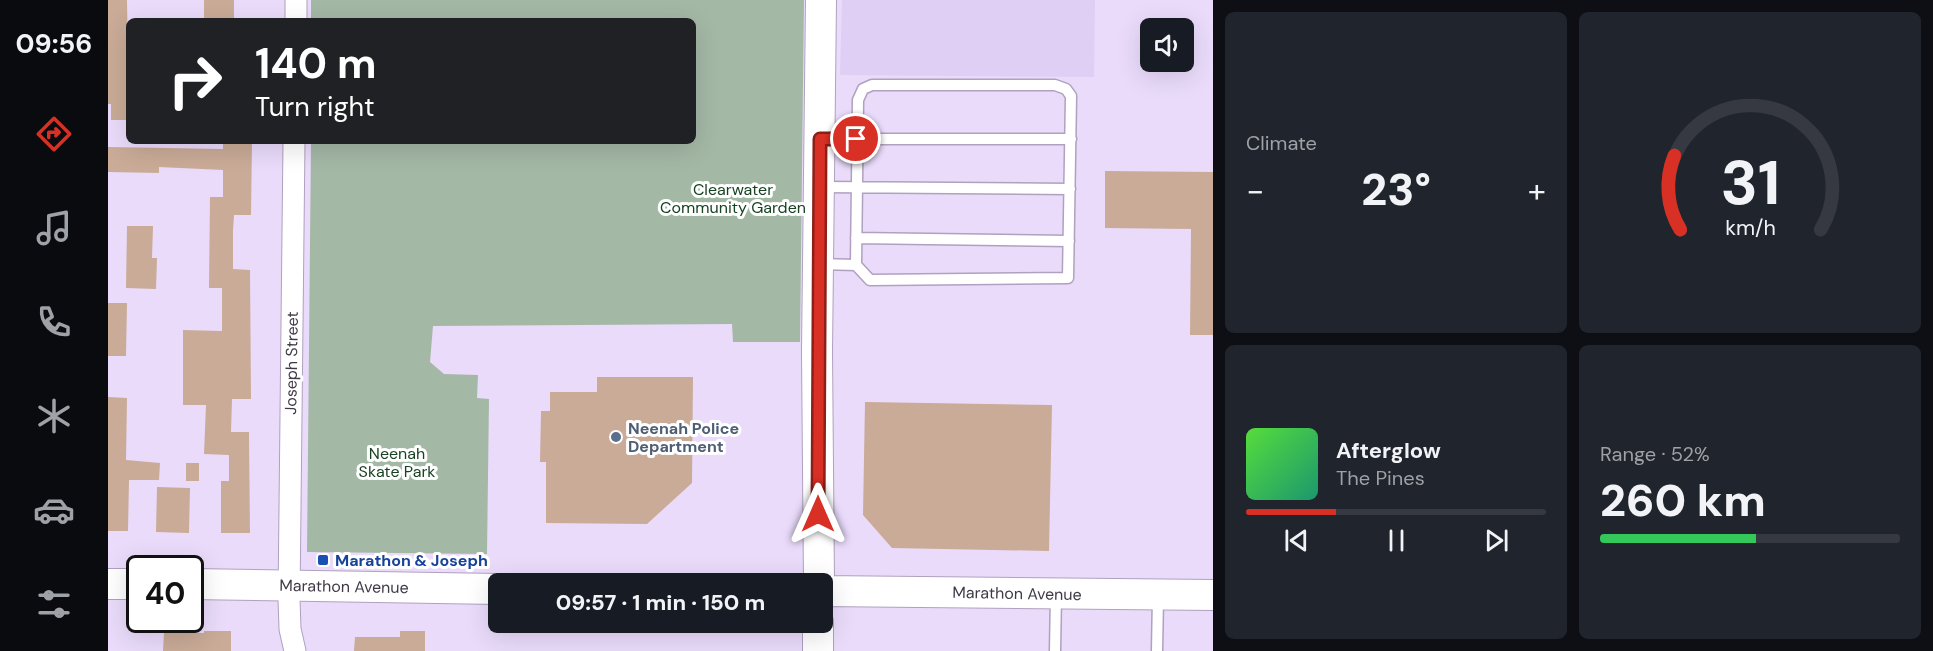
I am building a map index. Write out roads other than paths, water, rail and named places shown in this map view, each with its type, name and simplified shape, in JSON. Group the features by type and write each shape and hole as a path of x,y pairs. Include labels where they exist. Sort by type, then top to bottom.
{"street":[{"path":"296,0 296,18"},
{"path":"819,573 818,264 821,0"},
{"name":"Joseph Street","path":"294,144 289,614 295,651"},
{"path":"108,584 126,584"},
{"name":"Marathon Avenue","path":"204,584 488,589"},
{"name":"Marathon Avenue","path":"833,591 1213,595"},
{"path":"818,633 818,651"}],"lane":[{"path":"872,85 1055,85 1066,89 1071,96 1068,279 870,280 856,265 856,139 858,100 863,89 872,85"},
{"path":"820,139 1071,139"},
{"path":"819,187 1070,189"},
{"path":"856,238 1069,241"},
{"path":"818,264 856,265"},
{"path":"1055,651 1056,594"},
{"path":"1157,651 1158,595"}],"place":[{"name":"Neenah Police Department","path":"616,437"},
{"name":"Marathon & Joseph","path":"323,560"}],"park label":[{"name":"Clearwater Community Garden","path":"733,198"},
{"name":"Neenah Skate Park","path":"397,462"}]}
